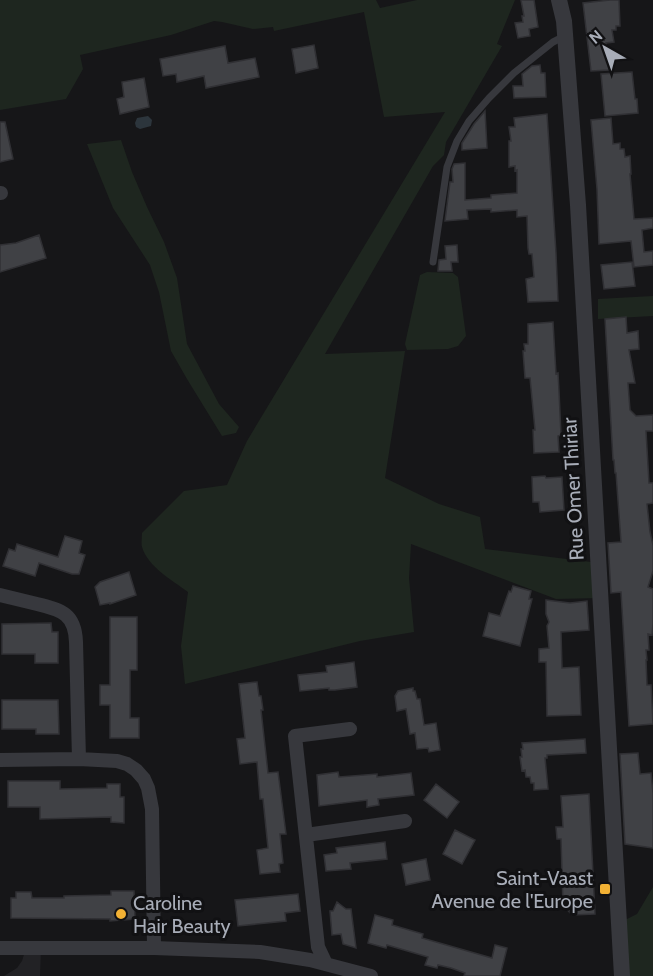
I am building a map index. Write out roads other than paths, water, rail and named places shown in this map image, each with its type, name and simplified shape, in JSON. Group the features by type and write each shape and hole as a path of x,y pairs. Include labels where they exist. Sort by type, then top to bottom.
{"street":[{"name":"Rue Omer Thiriar","path":"560,0 564,21 578,205 622,976"},
{"path":"0,594 56,608 72,622 76,632 78,759"},
{"path":"326,964 318,947 295,736 350,729"},
{"path":"0,760 117,761 127,764 144,778 152,809 164,945"},
{"path":"306,835 405,821"},
{"path":"0,948 164,945 260,952 310,960 371,976"}],"lane":[{"path":"434,262 447,167 457,141 469,121 489,98 547,47 565,36"}],"place":[{"name":"Saint-Vaast Avenue de l'Europe","path":"605,889"},
{"name":"Caroline Hair Beauty","path":"121,914"}]}
